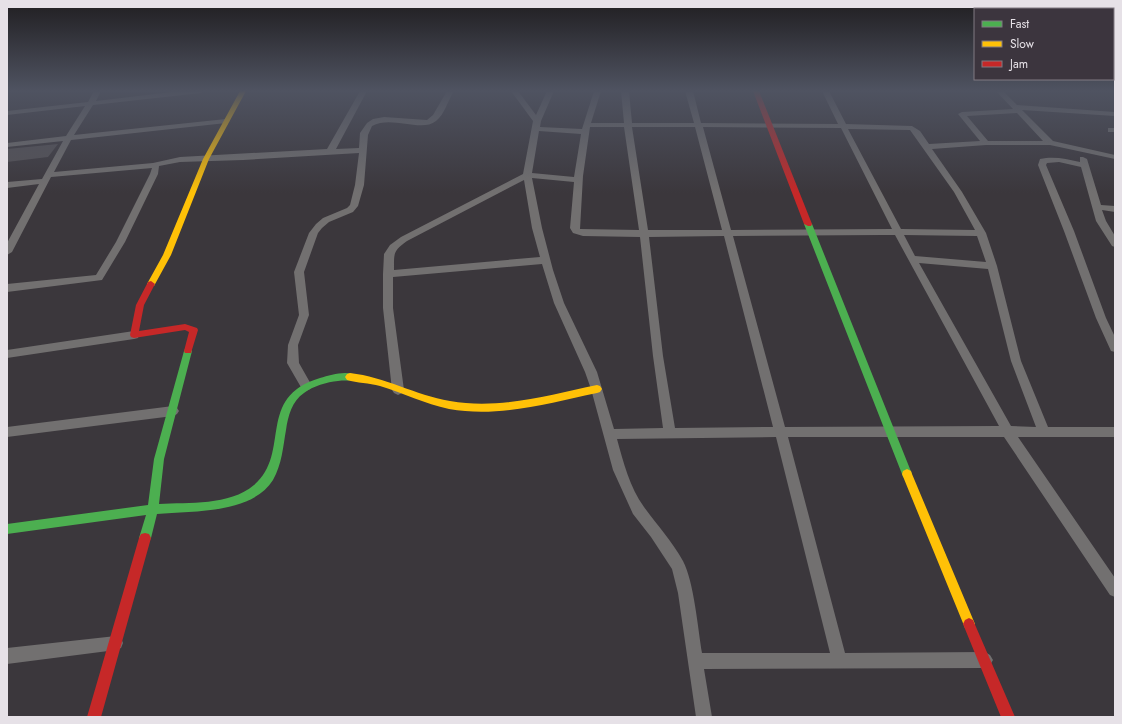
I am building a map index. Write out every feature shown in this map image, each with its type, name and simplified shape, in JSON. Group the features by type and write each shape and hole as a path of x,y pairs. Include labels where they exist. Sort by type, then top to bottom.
{"street":[{"path":"7,252 77,125"},
{"path":"7,145 193,125"},
{"path":"134,336 140,305 167,254 206,159 224,125"},
{"path":"330,152 345,125"},
{"path":"306,386 293,363 293,345 304,315 299,272 314,233 319,226 326,220 350,210 354,206 365,131 370,125"},
{"path":"704,717 685,593 678,566 656,532 638,510 619,470 597,389 591,372 559,303 545,260 527,175 536,125 586,129 628,126 769,125 908,127 915,130 958,192 981,233 992,266 1016,361 1044,432"},
{"path":"587,125 578,180 575,228 576,231 583,234 811,234 897,231 981,233"},
{"path":"698,125 782,432 840,661"},
{"path":"769,125 889,431 1008,717"},
{"path":"970,125 986,143"},
{"path":"1032,125 1050,143"},
{"path":"628,126 644,234 658,356 670,434"},
{"path":"842,126 912,259 1008,432 1115,590"},
{"path":"926,147 986,143 1050,143 1115,157"},
{"path":"1079,149 1098,207 1101,221 1115,244"},
{"path":"7,185 47,178 154,165 161,162 363,150"},
{"path":"1098,154 1115,151"},
{"path":"1085,165 1059,160 1043,161 1042,165 1069,231 1088,285 1115,348"},
{"path":"7,288 100,278 146,191 156,169 156,166 154,165"},
{"path":"398,390 388,308 389,254 393,247 404,239 527,175 578,180"},
{"path":"1098,207 1115,209"},
{"path":"7,232 18,231"},
{"path":"912,259 992,266"},
{"path":"388,274 545,260"},
{"path":"7,354 134,336 185,327 193,329 193,337 182,370 173,411 159,459 153,510 94,717"},
{"path":"7,529 227,502 249,495 269,478 275,463 281,416 286,404 306,386 332,379 354,377 373,380 398,390 450,406 478,407 529,401 597,389"},
{"path":"7,432 173,411"},
{"path":"608,434 889,431 1115,432"},
{"path":"7,656 116,643"},
{"path":"696,661 985,660"}],"building":[{"path":"58,144 48,157 7,162 7,149"}],"traffic: fast":[{"path":"808,224 907,474"},
{"path":"145,538 153,510 159,459 188,351"},
{"path":"7,529 148,510 204,506 232,501 245,496 257,489 268,477 275,463 283,416 289,402 300,390 318,382 338,377 350,377"}],"traffic: slow":[{"path":"151,284 167,255 206,159 225,125"},
{"path":"350,377 376,381 450,405 487,408 524,404 597,389"},
{"path":"907,474 969,624"}],"traffic: jam":[{"path":"769,125 808,224"},
{"path":"151,284 140,305 134,335 185,327 194,330 188,351"},
{"path":"94,717 145,538"},
{"path":"969,624 1008,717"}]}
